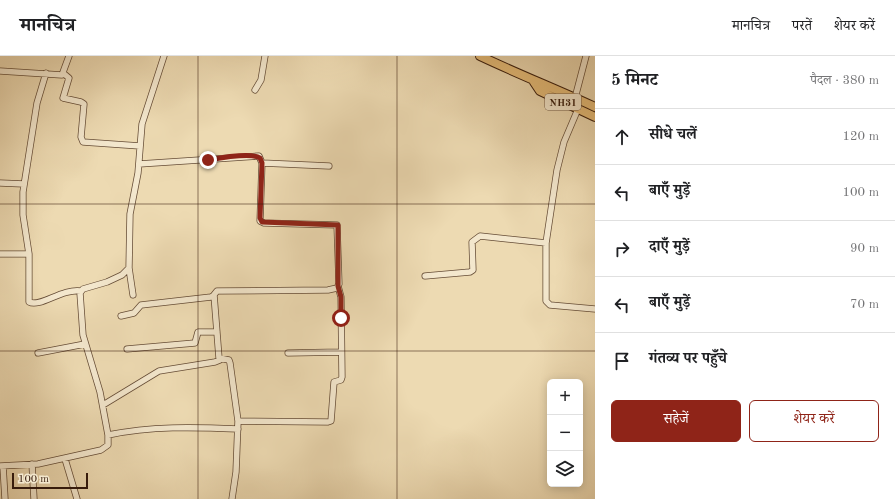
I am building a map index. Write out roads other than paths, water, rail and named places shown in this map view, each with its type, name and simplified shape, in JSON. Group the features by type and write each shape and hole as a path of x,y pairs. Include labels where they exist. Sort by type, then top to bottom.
{"highway":[{"name":"NH31","path":"480,56 534,82 544,84 595,107"},
{"name":"NH31","path":"534,82 540,91 595,117"}],"street":[{"path":"63,73 69,56"},
{"path":"133,295 129,268 130,214 139,164 145,113 164,56"},
{"path":"255,90 261,80 265,56"},
{"path":"575,98 586,56"},
{"path":"0,71 60,75 63,73"},
{"path":"46,73 37,103 24,184 23,209 28,254 29,303 45,302 56,294 80,291 122,275 129,268"},
{"path":"63,73 69,78 63,98 84,104 80,138 83,142 140,146"},
{"path":"578,109 561,154 546,243 545,289 547,303 580,309 595,309"},
{"path":"139,164 255,155 260,158 262,163 260,221 271,223 338,225 338,286 341,297 342,377 341,380 334,382 332,419 330,422 238,421"},
{"path":"262,163 329,166"},
{"path":"0,183 24,184"},
{"path":"425,276 470,272 473,270 472,242 480,236 546,243"},
{"path":"0,254 28,254"},
{"path":"121,316 134,312 141,305 214,295 217,291 328,290 337,288 338,286"},
{"path":"5,499 2,466 32,464 65,459 101,450 108,445 108,435 103,405 85,344 80,318 80,291"},
{"path":"214,295 216,302 220,360"},
{"path":"126,349 146,346 195,343 198,332 217,332"},
{"path":"38,353 85,344"},
{"path":"288,353 341,352"},
{"path":"103,405 159,371 220,360 230,361 238,421 235,478 232,499"},
{"path":"108,435 140,429 170,427 238,429"},
{"path":"65,459 77,499"},
{"path":"32,464 34,499"}]}
